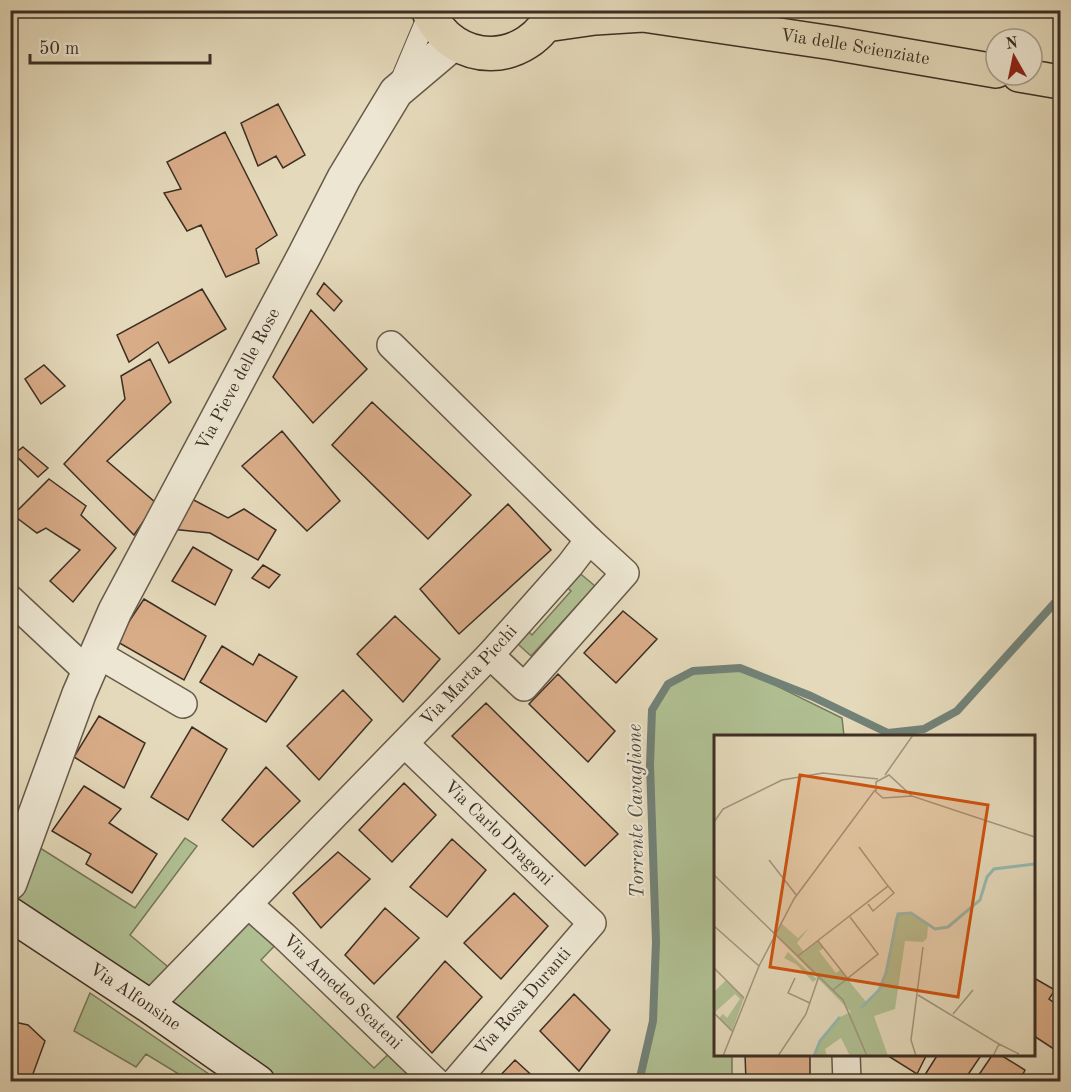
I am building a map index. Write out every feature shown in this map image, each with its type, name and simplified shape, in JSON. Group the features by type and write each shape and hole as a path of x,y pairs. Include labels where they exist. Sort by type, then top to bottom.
{"main road":[{"path":"429,12 442,33 454,43 466,50 496,54 522,46 532,40 550,18"},
{"name":"Via delle Scienziate","path":"550,18 595,18 640,13 984,69"},
{"path":"1044,79 1060,82"}],"street":[{"name":"Via Pieve delle Rose","path":"10,884 92,662 115,611 344,178 396,92 429,12"},
{"name":"Via Pieve delle Rose","path":"396,92 454,43"},
{"path":"391,345 625,573 525,687 490,655"},
{"name":"Via Marta Picchi","path":"149,1006 490,655 564,572 589,540"},
{"path":"10,599 92,662 183,704"},
{"name":"Via Carlo Dragoni","path":"405,744 592,923"},
{"name":"Via Amedeo Scateni","path":"248,904 436,1082"},
{"name":"Via Alfonsine","path":"10,914 258,1082"},
{"name":"Via Rosa Duranti","path":"455,1082 592,923"},
{"path":"846,1056 847,1082"}],"green space":[{"path":"570,565 595,586 531,656 508,635 519,622 532,635 571,591 558,579"},
{"path":"740,668 842,718 844,735 714,735 714,1056 732,1056 732,1081 639,1081 653,1021 656,942 650,765 652,710 668,684 693,671"},
{"path":"185,838 197,846 130,935 179,976 248,904 284,936 261,960 374,1068 397,1046 436,1081 258,1081 11,914 26,839 135,908"},
{"path":"90,993 219,1081 190,1081 146,1054 136,1067 74,1031"}],"building":[{"path":"278,104 305,155 283,168 276,156 258,166 241,123"},
{"path":"225,132 277,235 256,249 259,263 226,277 201,225 187,231 164,193 181,189 167,162"},
{"path":"324,283 342,301 334,311 317,294"},
{"path":"202,289 226,329 169,363 158,342 129,362 117,335"},
{"path":"311,310 367,369 313,423 273,377"},
{"path":"150,359 171,402 107,461 156,503 134,535 64,464 125,399 121,376"},
{"path":"44,365 65,386 41,404 25,379"},
{"path":"372,402 471,495 428,539 332,445"},
{"path":"282,431 340,501 307,531 242,466"},
{"path":"23,447 48,468 38,477 14,454"},
{"path":"49,479 86,506 81,515 116,548 73,602 50,581 80,550 46,528 37,533 13,515"},
{"path":"188,497 228,518 244,509 276,530 258,560 210,533 171,529"},
{"path":"508,504 551,550 459,634 420,589"},
{"path":"193,547 232,570 215,605 172,581"},
{"path":"263,565 280,575 269,588 252,578"},
{"path":"144,599 206,636 184,680 116,641"},
{"path":"623,611 657,639 616,683 584,653"},
{"path":"395,616 440,659 403,702 357,654"},
{"path":"222,646 253,665 259,654 297,677 266,722 200,682"},
{"path":"558,674 615,731 588,762 529,704"},
{"path":"343,690 372,720 319,780 287,746"},
{"path":"486,703 618,834 585,866 452,736"},
{"path":"99,716 145,743 124,788 74,757"},
{"path":"192,727 227,749 188,820 151,797"},
{"path":"266,767 300,801 253,847 222,820"},
{"path":"404,783 436,815 392,862 359,830"},
{"path":"84,786 121,809 109,823 157,854 132,893 86,864 91,854 52,831"},
{"path":"452,839 486,870 447,917 410,887"},
{"path":"338,852 370,879 321,928 293,893"},
{"path":"514,893 548,926 501,979 464,943"},
{"path":"385,908 419,938 374,984 345,955"},
{"path":"445,961 482,997 432,1053 397,1017"},
{"path":"1035,979 1055,990 1049,999 1060,1007 1060,1053 1035,1037"},
{"path":"574,994 610,1030 579,1071 540,1031"},
{"path":"10,1021 28,1025 45,1041 30,1082 10,1078"},
{"path":"745,1056 810,1056 810,1082 746,1082"},
{"path":"888,1056 926,1056 917,1074"},
{"path":"937,1056 981,1056 963,1082 927,1082 923,1078"},
{"path":"992,1056 1002,1056 1025,1070 1019,1082 974,1082"},
{"path":"515,1060 539,1082 494,1082"}],"waterway":[{"name":"Torrente Cavaglione","path":"639,1082 653,1021 656,942 650,765 652,710 668,684 693,671 740,668 811,696 888,733 924,729 957,711 1060,597"}]}
